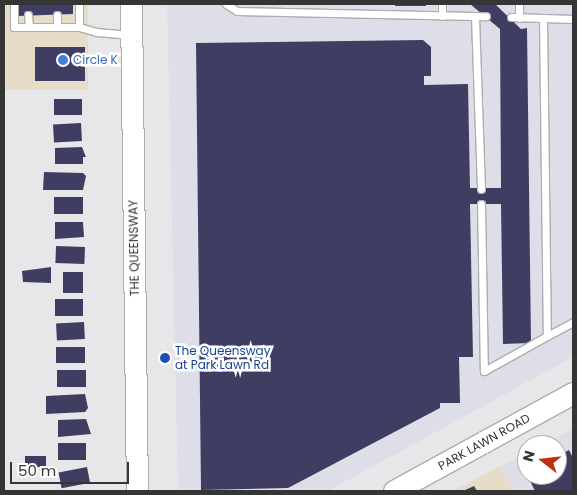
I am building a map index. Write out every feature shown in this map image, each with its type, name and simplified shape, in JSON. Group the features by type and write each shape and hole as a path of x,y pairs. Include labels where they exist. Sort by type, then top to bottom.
{"main road":[{"name":"THE QUEENSWAY","path":"131,4 137,491"},
{"name":"PARK LAWN ROAD","path":"394,491 573,393"}],"lane":[{"path":"14,4 14,27 79,27 96,32 131,35"},
{"path":"79,4 79,27"},
{"path":"226,4 237,11 486,16"},
{"path":"442,4 442,16"},
{"path":"519,4 520,18"},
{"path":"28,15 28,27"},
{"path":"57,15 57,27"},
{"path":"475,17 481,189"},
{"path":"511,17 573,19"},
{"path":"543,18 547,336"},
{"path":"481,204 484,371 573,322"}],"shaded area":[{"path":"4,4 88,4 88,90 4,90"},
{"path":"167,4 573,4 573,357 328,491 178,491"},
{"path":"573,429 573,491 514,491 500,466 517,458 517,485 567,485 567,435 561,435"},
{"path":"500,466 514,491 453,491"}],"building":[{"path":"16,4 73,4 73,14 17,16"},
{"path":"395,4 426,4 426,6 395,6"},
{"path":"470,4 495,4 521,29 527,28 531,343 503,344 501,204 470,204 473,357 459,357 460,403 440,403 440,408 288,488 201,490 196,43 423,40 431,47 431,76 424,76 424,85 468,84 470,188 501,188 500,29"},
{"path":"35,47 85,47 85,81 35,81"},
{"path":"54,99 82,99 82,115 54,115"},
{"path":"81,123 82,141 54,142 53,124"},
{"path":"82,147 86,157 83,157 83,164 55,164 55,148"},
{"path":"44,172 83,173 86,176 83,190 43,190"},
{"path":"54,197 83,197 83,214 54,214"},
{"path":"55,222 83,222 84,237 55,239"},
{"path":"56,246 85,247 84,264 55,263"},
{"path":"51,267 51,283 23,282 22,271"},
{"path":"63,272 83,272 83,293 63,293"},
{"path":"55,299 83,299 83,316 55,316"},
{"path":"84,322 85,339 57,340 56,323"},
{"path":"56,347 85,347 85,363 56,363"},
{"path":"57,370 86,370 86,387 57,387"},
{"path":"85,394 88,408 85,412 46,414 46,396"},
{"path":"86,419 91,434 58,437 58,420"},
{"path":"58,443 86,443 86,460 58,460"},
{"path":"569,450 573,458 573,491 535,491 532,485 567,485 567,451"},
{"path":"25,456 46,456 46,467 25,467"},
{"path":"87,467 90,483 62,488 59,473"},
{"path":"474,486 477,491 463,491"}],"place":[{"name":"Circle K","path":"63,60"},
{"name":"The Queensway at Park Lawn Rd","path":"165,358"}]}
